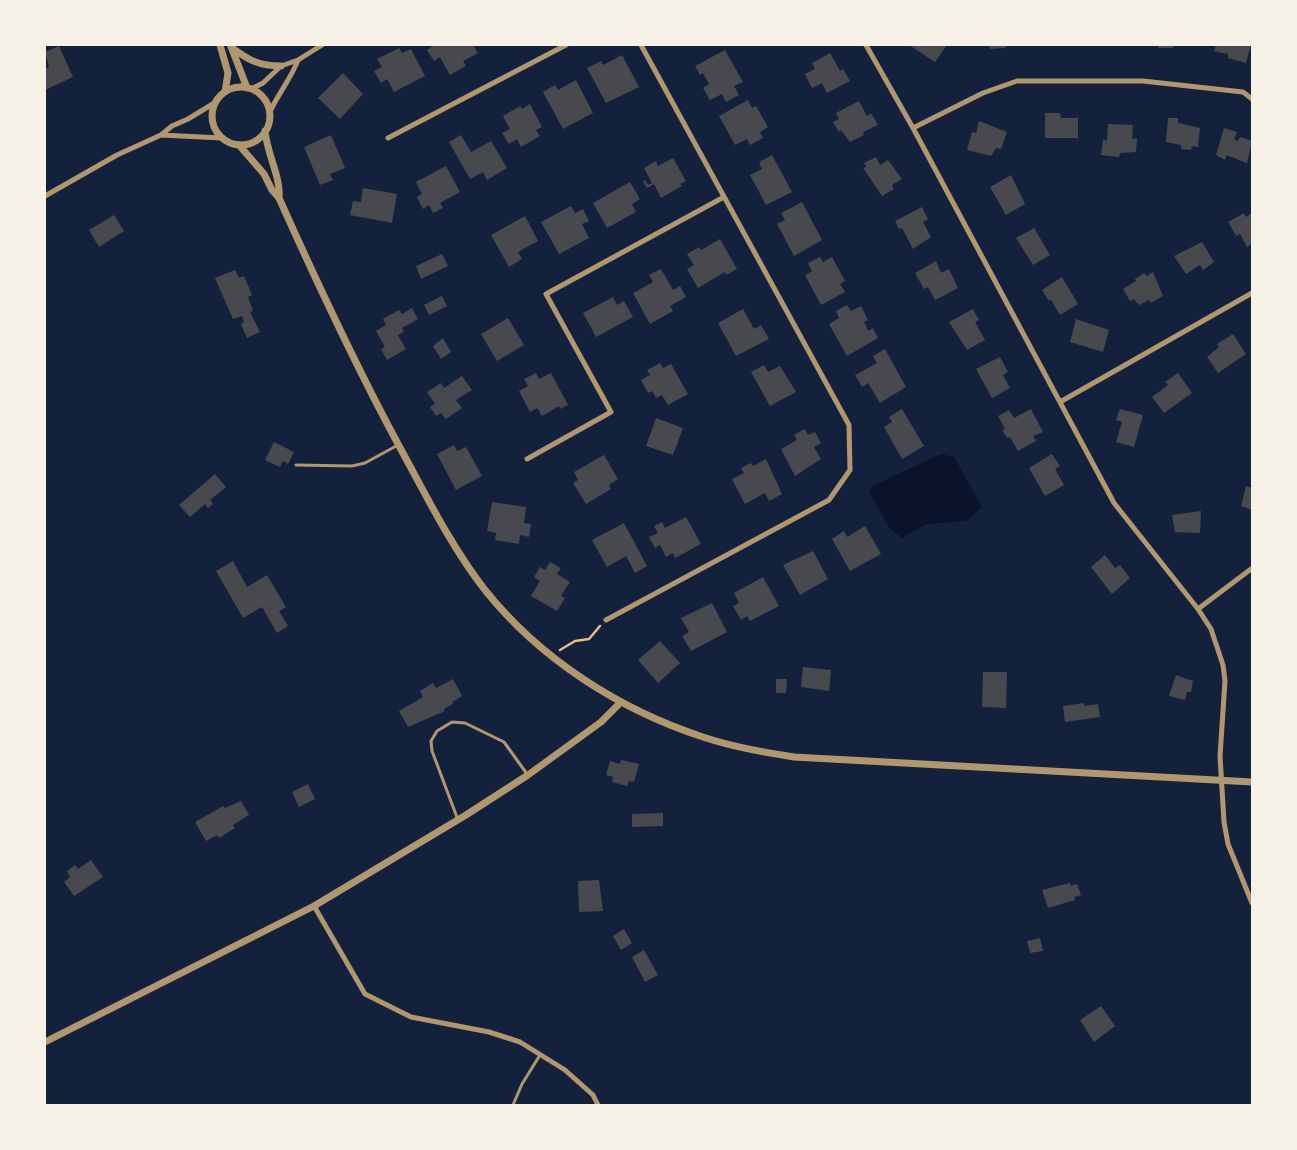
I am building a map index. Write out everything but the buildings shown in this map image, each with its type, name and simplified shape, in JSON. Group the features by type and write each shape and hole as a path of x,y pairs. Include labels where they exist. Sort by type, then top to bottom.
{"street":[{"path":"220,45 228,73 225,92"},
{"path":"231,46 250,62 266,66 281,66 298,60 322,45"},
{"path":"388,138 566,45"},
{"path":"606,620 829,500 850,470 849,424 640,45"},
{"path":"866,45 913,128 1119,510 1198,609 1211,630 1223,665 1225,681 1220,756 1224,780 1224,822 1228,844 1252,903"},
{"path":"231,46 249,89"},
{"path":"280,198 280,187 270,160 265,131 269,114 284,84 293,74 298,60"},
{"path":"249,89 263,84 281,66"},
{"path":"913,128 983,93 1017,81 1143,81 1243,92 1252,99"},
{"path":"45,196 117,155 161,135 172,126 188,119 216,102 225,92 237,87 249,89 264,99 269,114"},
{"path":"216,102 212,119 214,128 222,138"},
{"path":"239,145 254,142 265,131"},
{"path":"161,135 222,138 239,145 264,174 272,190 280,198 328,310 398,445 454,546 486,591 527,635 573,672 621,702 703,737 746,749 794,757 1060,774 1252,782"},
{"path":"527,458 611,412 546,294 724,197"},
{"path":"1060,402 1252,293"},
{"path":"1198,609 1250,569"},
{"path":"45,1042 314,906 458,820 528,775 601,722 621,702"},
{"path":"314,906 365,994 411,1017 489,1032 520,1042 565,1070 593,1095 598,1105"}],"lane":[{"path":"296,465 352,466 364,463 398,445"},
{"path":"458,820 432,751 431,741 437,731 452,722 465,722 476,727 504,742 528,775"},
{"path":"513,1105 522,1084 541,1055"}],"path":[{"path":"556,658 566,645 574,641 589,639 606,620"}],"water":[{"path":"941,454 954,457 982,507 967,521 926,524 902,538 890,529 869,492 872,486"}]}
